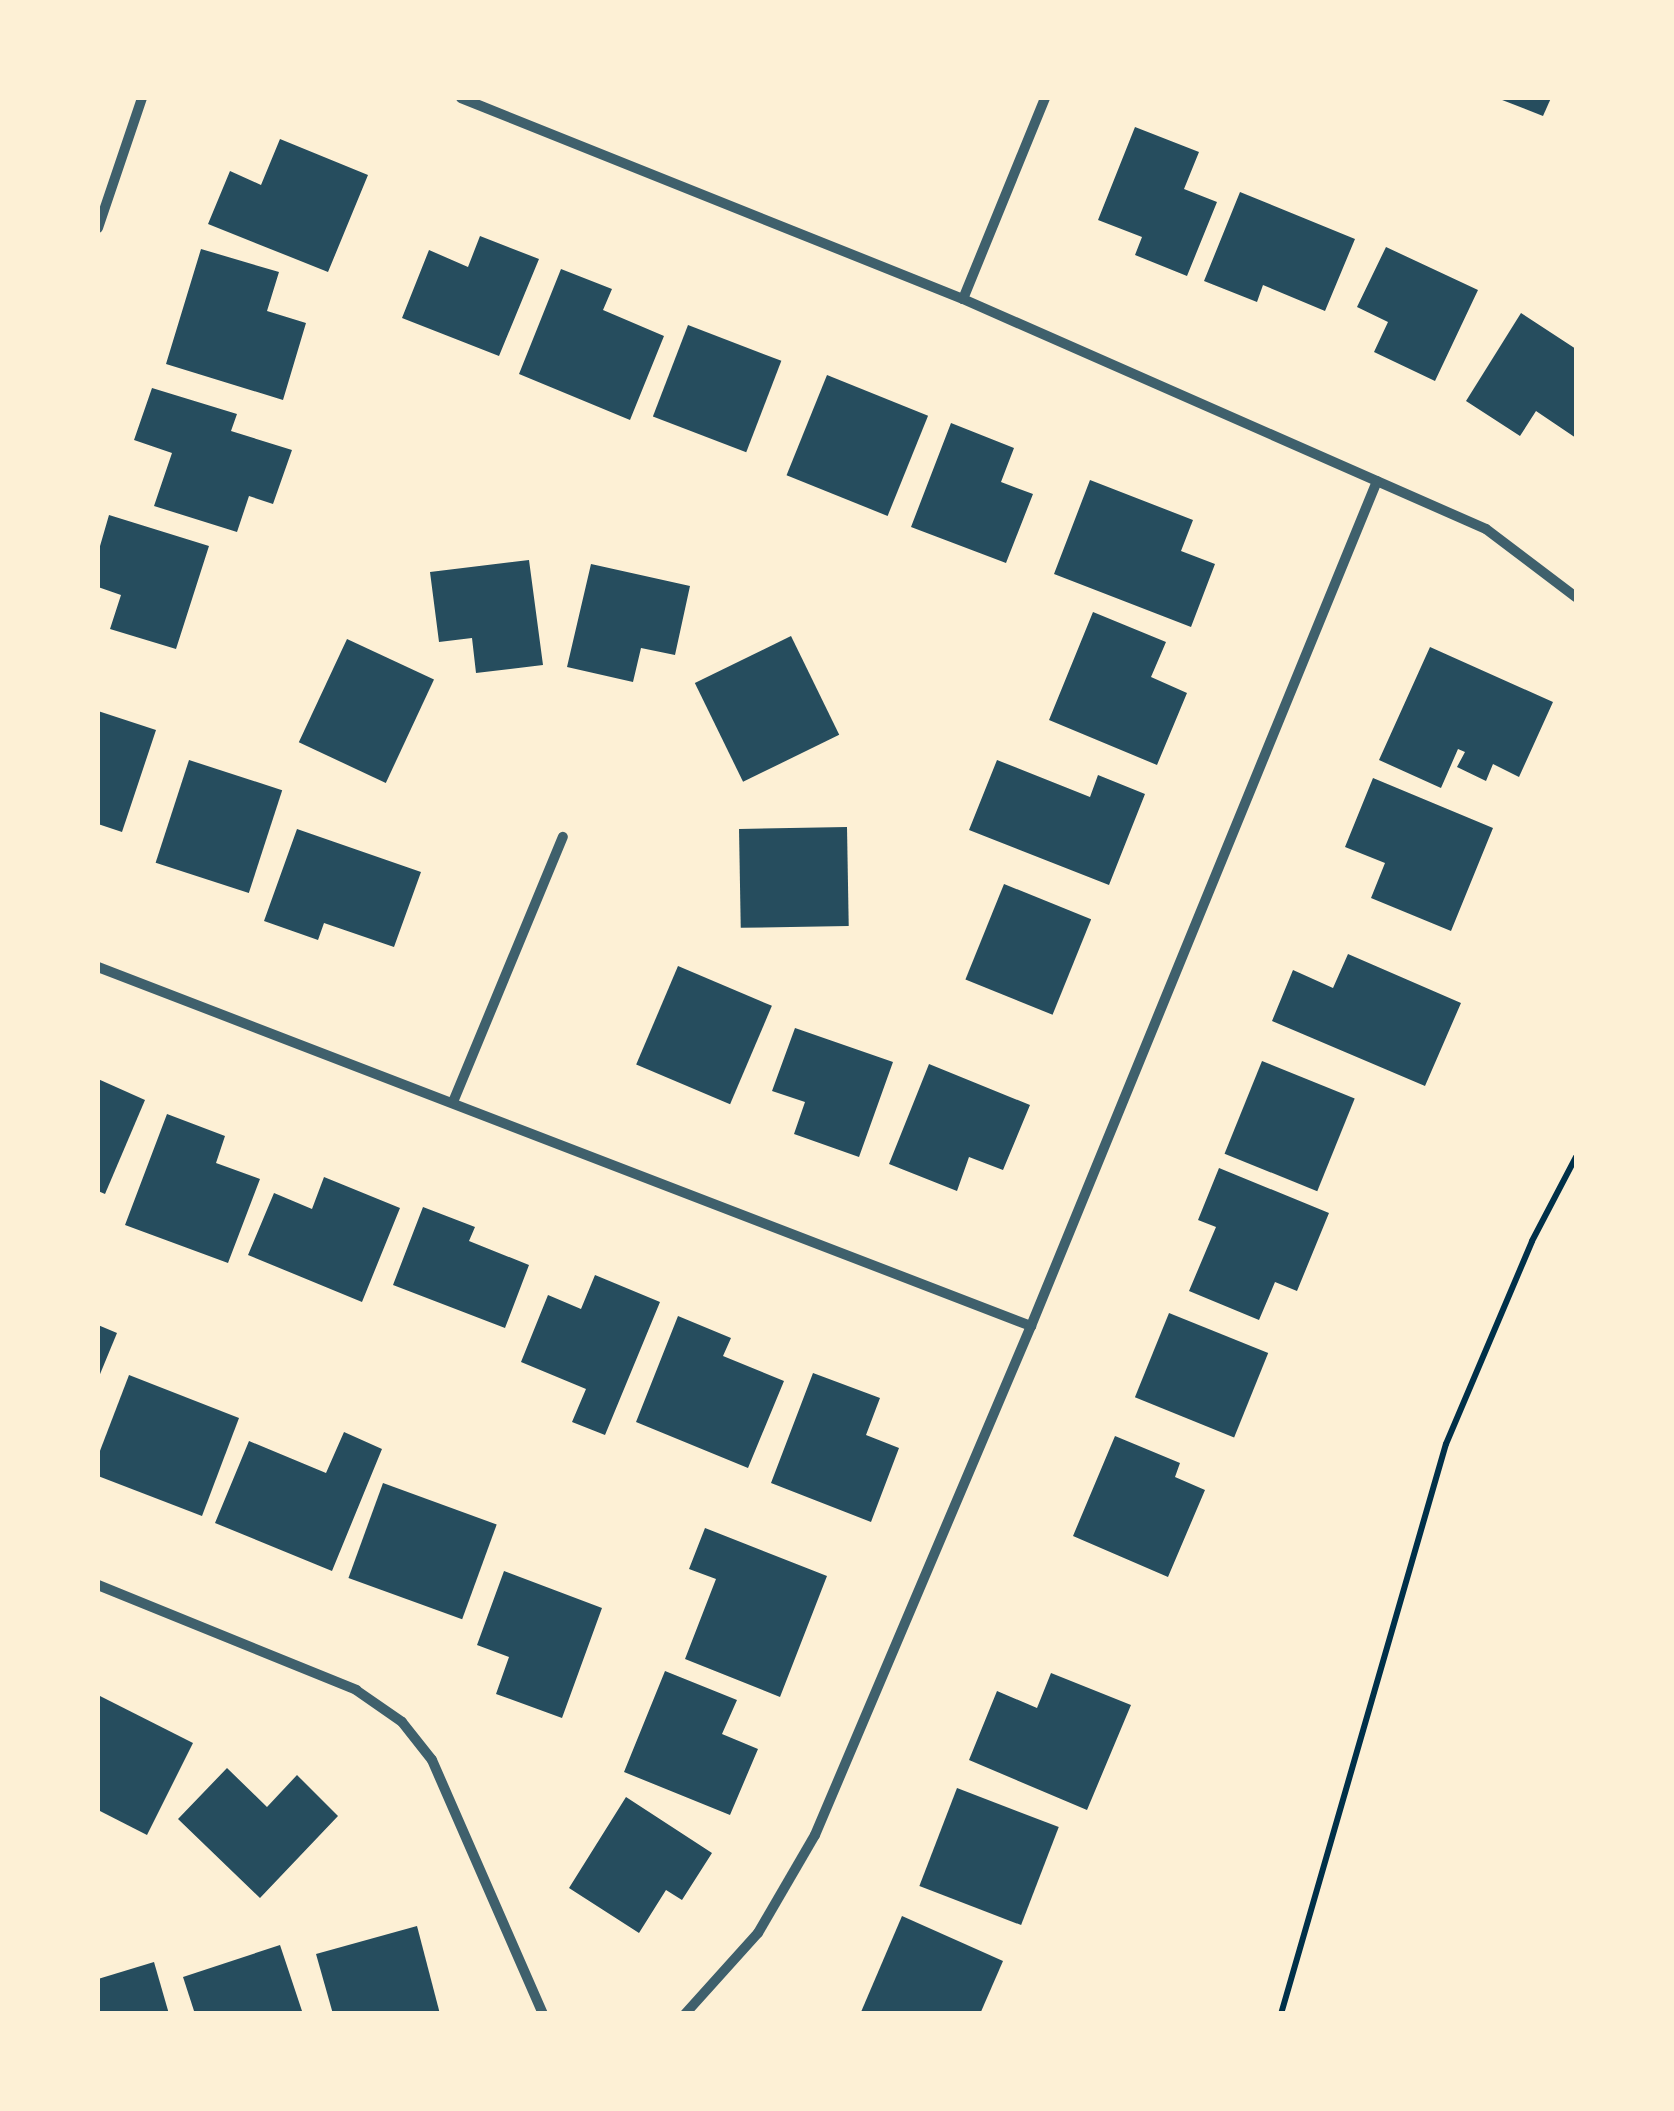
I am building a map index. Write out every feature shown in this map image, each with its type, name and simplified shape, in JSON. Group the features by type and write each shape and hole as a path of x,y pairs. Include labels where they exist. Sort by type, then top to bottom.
{"street":[{"path":"98,228 142,98"},
{"path":"461,98 963,299 1486,529 1576,597"},
{"path":"963,299 1045,98"},
{"path":"685,2014 758,1933 815,1835 1031,1326 1377,481"},
{"path":"453,1102 563,836"},
{"path":"98,967 1031,1326"},
{"path":"98,1585 356,1690 402,1722 432,1760 543,2014"}],"path":[{"path":"1281,2014 1446,1444 1532,1241 1576,1157"}],"building":[{"path":"1497,98 1551,98 1543,116"},
{"path":"1135,127 1199,152 1184,189 1217,202 1187,276 1135,255 1142,237 1098,220"},
{"path":"280,139 368,175 328,272 208,224 230,171 261,185"},
{"path":"1240,192 1355,239 1325,311 1263,285 1257,302 1204,281"},
{"path":"480,236 539,259 499,356 402,318 429,250 468,267"},
{"path":"1386,247 1478,290 1435,381 1374,352 1388,322 1357,307"},
{"path":"201,249 279,272 267,311 306,323 283,400 166,364"},
{"path":"561,269 612,289 603,310 664,336 630,420 519,374"},
{"path":"1521,313 1576,349 1576,438 1536,411 1520,436 1466,401"},
{"path":"688,325 781,361 746,452 653,416"},
{"path":"827,375 928,416 888,516 787,475"},
{"path":"152,388 237,414 231,431 292,450 273,504 249,496 237,532 154,506 172,453 134,440"},
{"path":"951,423 1014,448 1001,482 1033,494 1006,563 911,527"},
{"path":"1090,480 1193,520 1181,551 1215,564 1191,627 1054,574"},
{"path":"109,515 209,546 176,649 110,629 121,595 98,587 98,553"},
{"path":"529,560 543,665 476,673 472,638 439,642 430,572"},
{"path":"591,564 690,586 675,655 641,648 633,682 567,667"},
{"path":"1093,612 1166,642 1151,677 1187,693 1157,765 1049,720"},
{"path":"791,636 839,735 743,782 695,683"},
{"path":"347,639 434,680 386,783 299,742"},
{"path":"1430,647 1553,702 1519,777 1493,764 1486,781 1457,767 1465,752 1458,749 1441,788 1379,760"},
{"path":"98,711 156,730 122,832 98,824"},
{"path":"189,760 282,790 249,893 156,863"},
{"path":"997,760 1090,797 1098,775 1145,794 1109,885 969,830"},
{"path":"1373,778 1493,828 1451,931 1371,898 1385,863 1345,847"},
{"path":"847,827 849,926 741,928 739,829"},
{"path":"297,829 421,872 394,947 324,923 318,940 264,921"},
{"path":"1004,884 1091,919 1053,1015 965,979"},
{"path":"1348,954 1461,1003 1425,1086 1272,1021 1293,970 1333,988"},
{"path":"678,966 772,1006 730,1104 636,1064"},
{"path":"795,1028 893,1062 859,1157 794,1134 805,1102 772,1091"},
{"path":"1262,1061 1355,1098 1317,1191 1225,1154"},
{"path":"929,1064 1030,1105 1003,1170 969,1157 957,1191 889,1164"},
{"path":"98,1079 145,1100 105,1194 98,1191"},
{"path":"167,1114 225,1136 216,1163 260,1179 228,1263 125,1225"},
{"path":"1219,1168 1329,1213 1297,1291 1275,1282 1259,1320 1189,1291 1216,1227 1198,1220"},
{"path":"324,1177 400,1208 362,1302 248,1255 274,1193 312,1209"},
{"path":"423,1207 475,1227 469,1241 529,1265 505,1328 393,1285"},
{"path":"595,1275 660,1302 605,1435 572,1422 586,1389 521,1362 548,1295 581,1309"},
{"path":"1169,1313 1268,1353 1234,1437 1135,1397"},
{"path":"678,1316 731,1338 723,1356 784,1381 748,1468 636,1422"},
{"path":"98,1325 117,1333 98,1379"},
{"path":"813,1373 880,1398 866,1435 899,1448 871,1522 771,1483"},
{"path":"129,1375 239,1418 202,1516 98,1476 98,1456"},
{"path":"344,1432 382,1449 332,1571 215,1523 249,1441 326,1473"},
{"path":"1115,1436 1180,1463 1175,1477 1205,1490 1168,1577 1073,1536"},
{"path":"383,1483 497,1524 462,1619 348,1578"},
{"path":"705,1528 827,1576 780,1697 685,1659 716,1579 689,1569"},
{"path":"504,1571 602,1608 562,1718 496,1694 509,1657 477,1645"},
{"path":"665,1671 737,1700 722,1734 758,1749 730,1815 624,1772"},
{"path":"1051,1673 1131,1705 1087,1810 969,1760 997,1691 1037,1708"},
{"path":"98,1695 193,1743 147,1835 98,1810"},
{"path":"227,1768 267,1807 297,1775 338,1816 260,1898 178,1819"},
{"path":"957,1788 1059,1827 1021,1925 919,1886"},
{"path":"626,1797 712,1853 682,1900 666,1890 639,1933 569,1888"},
{"path":"902,1916 1003,1961 980,2014 861,2012"},
{"path":"417,1926 440,2014 333,2014 316,1954"},
{"path":"280,1945 303,2014 195,2014 183,1977"},
{"path":"154,1962 169,2014 98,2014 98,1979"}]}
